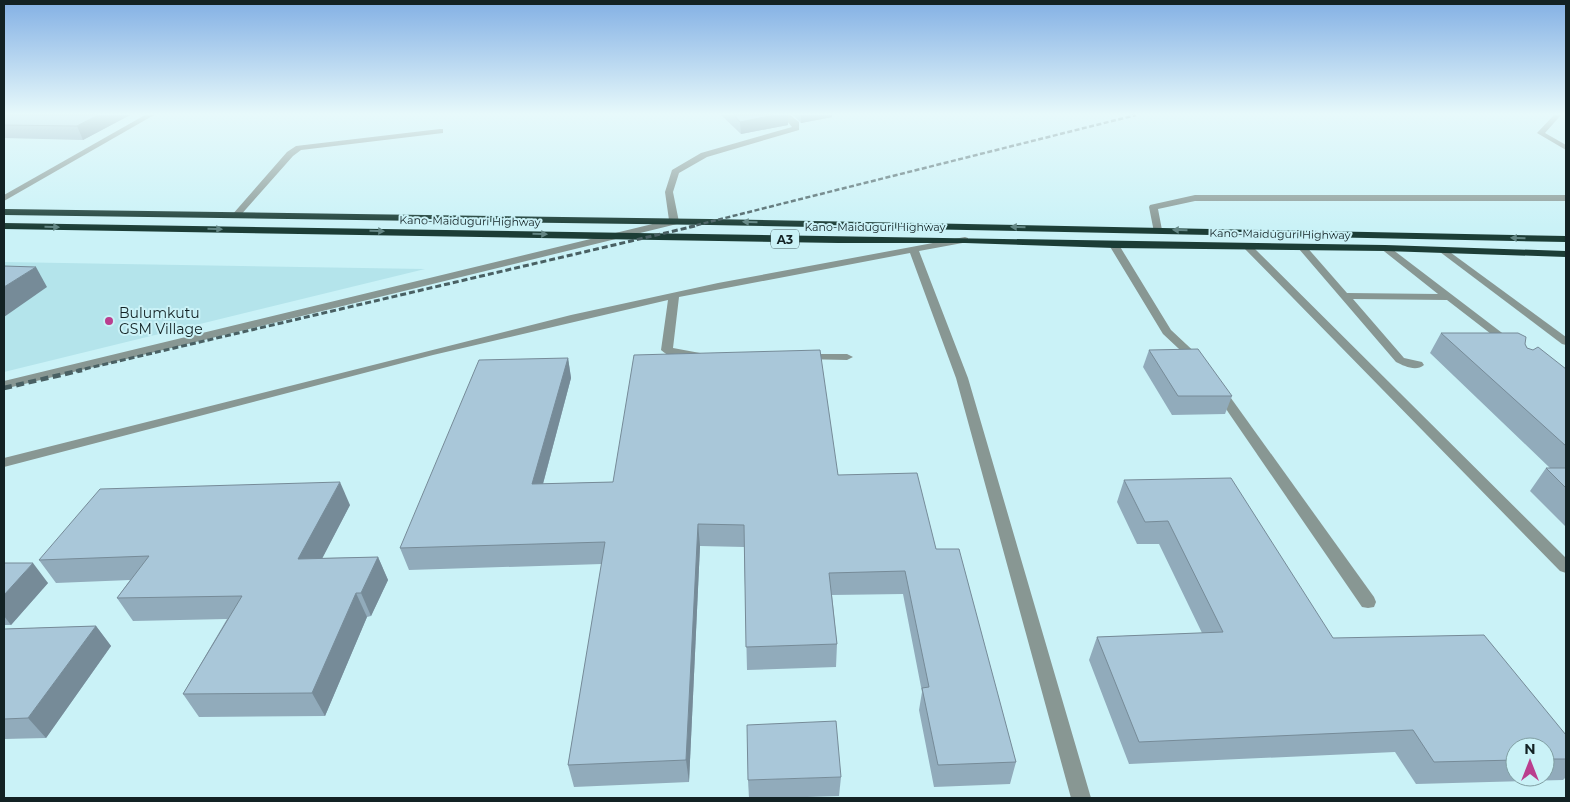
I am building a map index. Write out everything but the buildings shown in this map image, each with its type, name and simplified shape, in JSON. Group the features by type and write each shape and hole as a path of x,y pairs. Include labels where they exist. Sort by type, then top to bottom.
{"highway":[{"name":"Kano-Maiduguri Highway","path":"4,212 1157,230 1566,239"},
{"name":"Kano-Maiduguri Highway","path":"4,226 838,240 965,240 1114,245 1385,248 1566,254"}],"street":[{"path":"4,198 86,152"},
{"path":"236,216 293,152"},
{"path":"4,385 674,222 670,192 675,172 704,155 713,152"},
{"path":"1157,230 1154,208 1195,198 1566,198"},
{"path":"4,463 385,363 572,317 965,240"},
{"path":"1114,245 1167,332 1200,362 1368,602"},
{"path":"1247,246 1566,567"},
{"path":"1302,247 1400,360 1418,365"},
{"path":"1385,248 1515,347"},
{"path":"914,250 962,378 1081,798"},
{"path":"1443,250 1566,342"},
{"path":"674,296 667,350 675,354 710,356"},
{"path":"1345,296 1448,297"},
{"path":"798,357 847,358"}],"shaded area":[{"name":"Bulumkutu GSM Village","path":"4,262 425,269 4,372"}],"railway":[{"path":"689,227 987,152"},
{"path":"76,371 695,226"},
{"path":"4,388 82,370"}],"place":[{"name":"Bulumkutu GSM Village","path":"109,321"}]}
